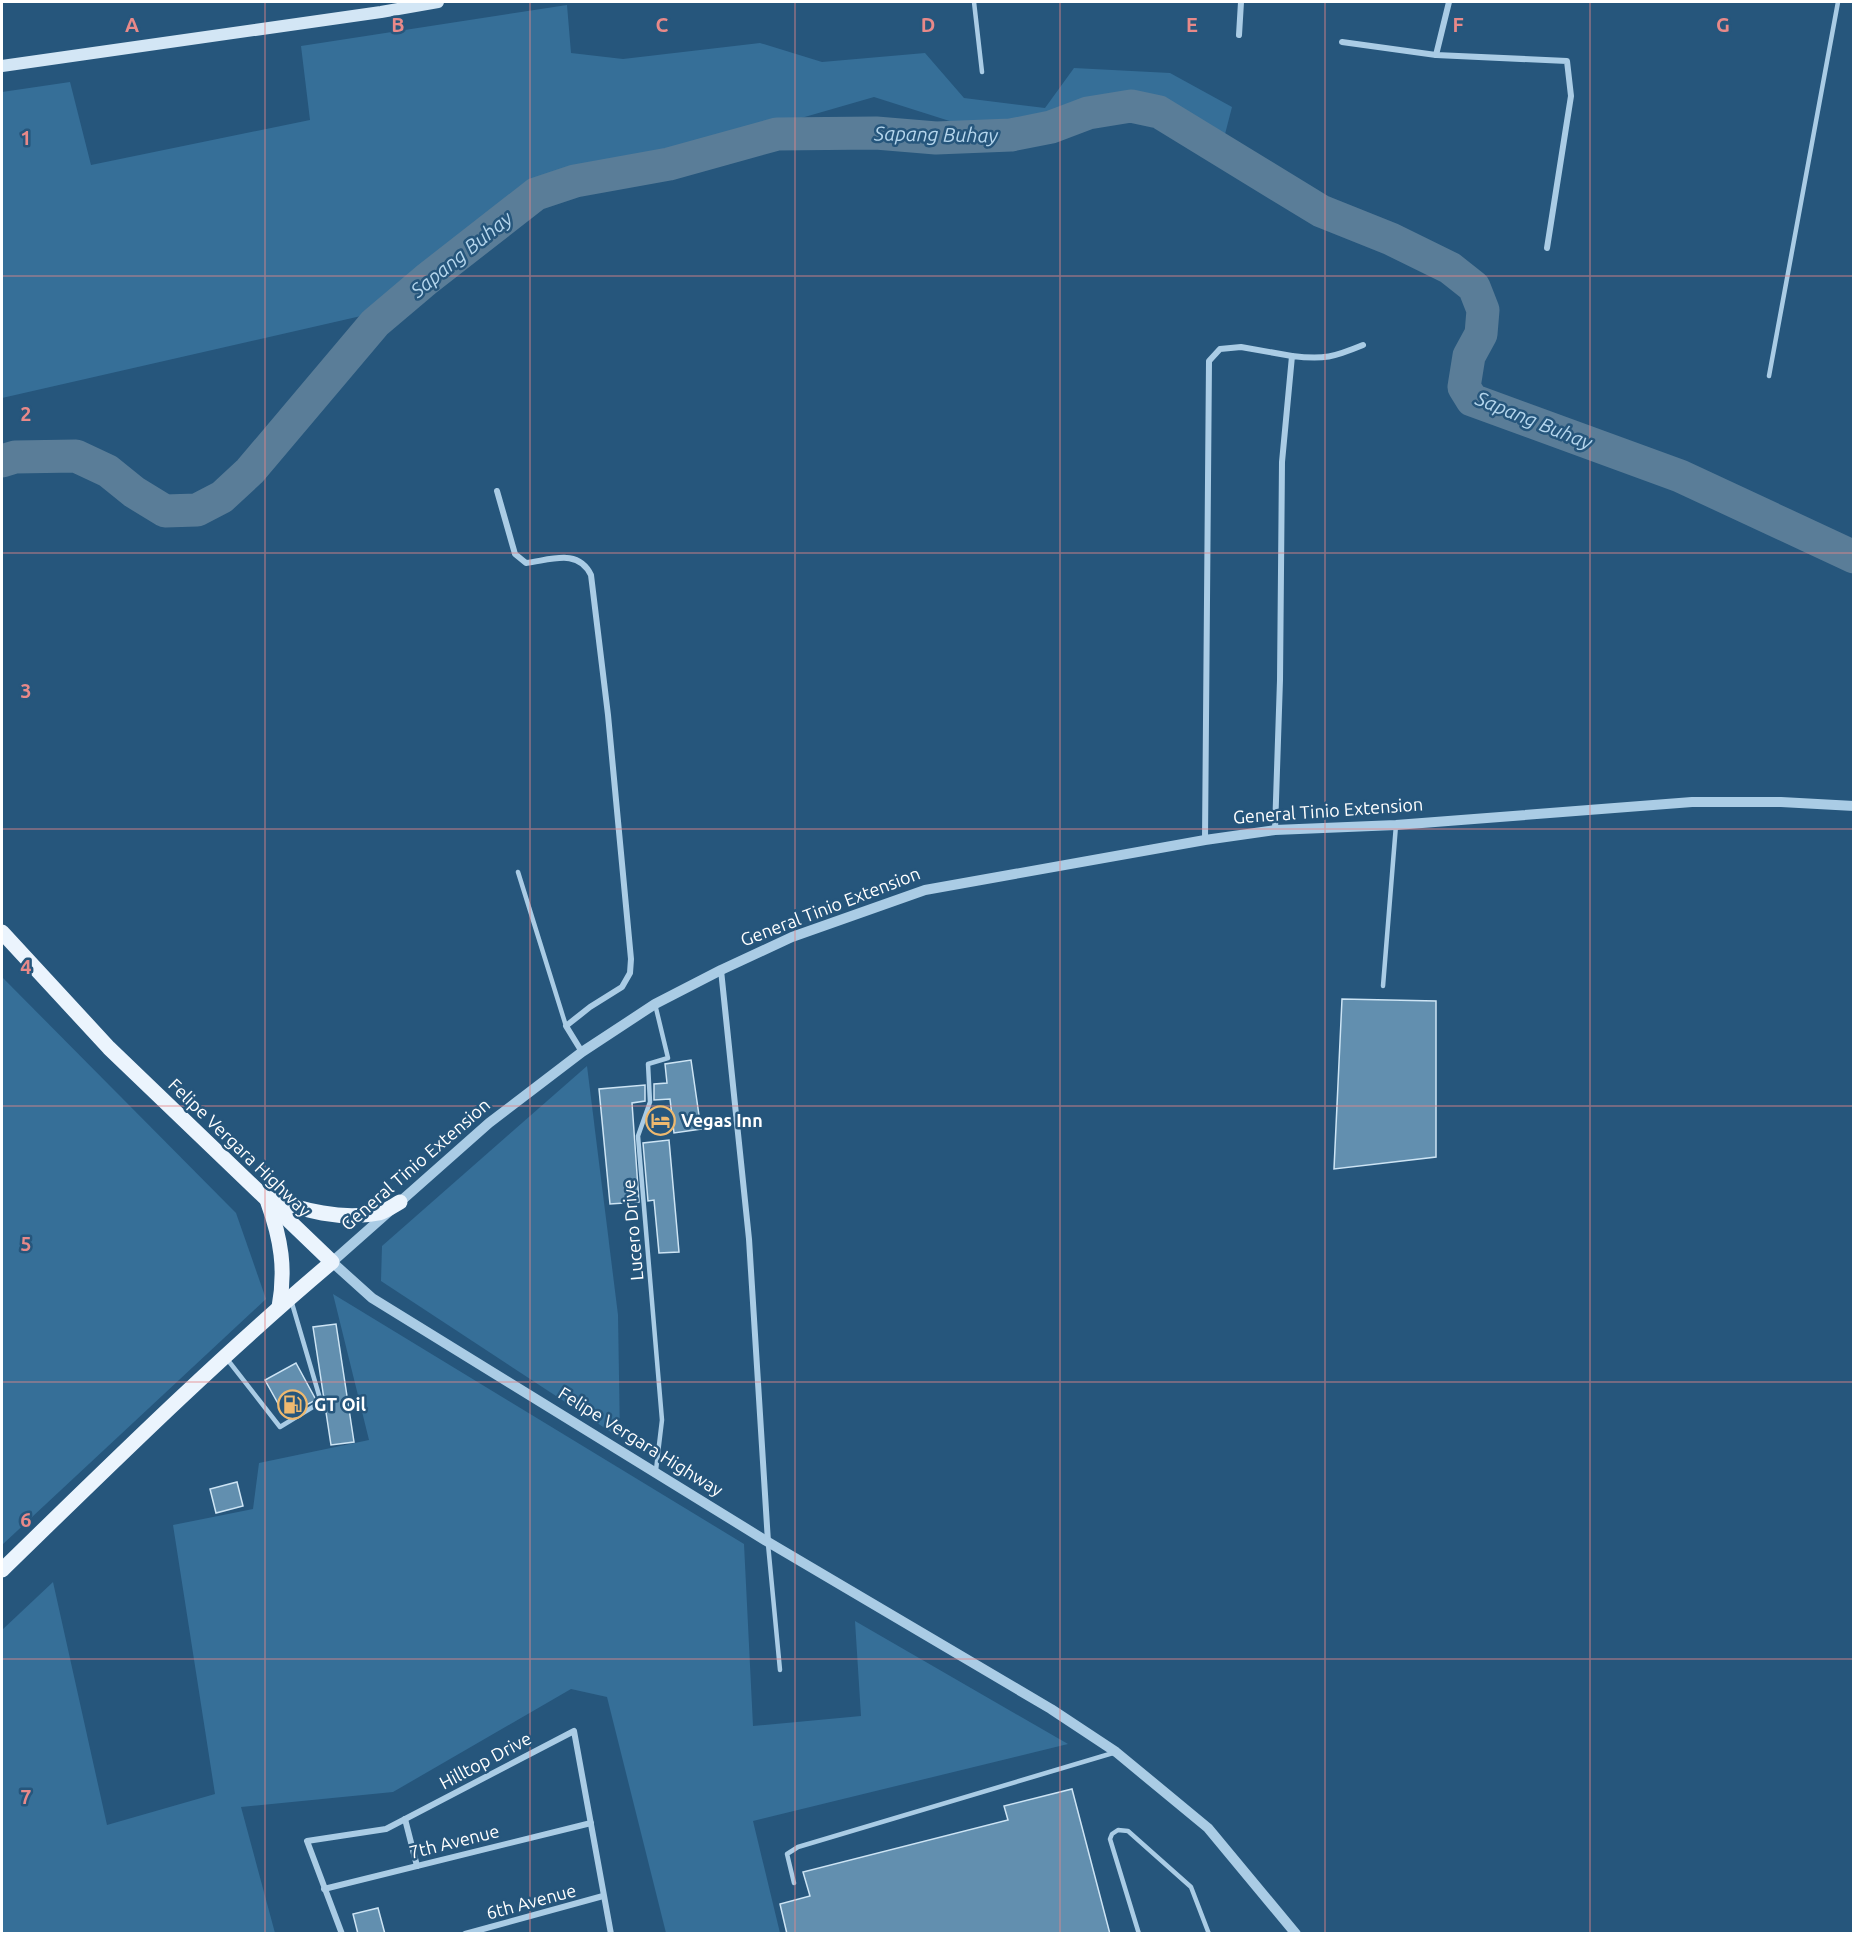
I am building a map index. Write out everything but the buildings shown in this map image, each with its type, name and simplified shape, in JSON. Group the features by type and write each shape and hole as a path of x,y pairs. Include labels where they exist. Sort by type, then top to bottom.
{"main road":[{"path":"2,66 438,2"},
{"name":"Felipe Vergara Highway","path":"2,932 109,1048 266,1197 306,1239 333,1262"},
{"path":"266,1197 302,1209 333,1215 380,1212 400,1202"},
{"path":"266,1197 277,1229 283,1259 282,1289 285,1303"},
{"name":"General Tinio Extension","path":"2,1570 225,1357 333,1262"}],"street":[{"path":"1239,35 1241,2"},
{"path":"1436,55 1449,2"},
{"path":"1342,42 1436,55 1567,61 1571,96 1547,248"},
{"path":"1205,840 1209,361 1220,349 1241,347 1309,358 1335,357 1363,345"},
{"path":"1275,830 1280,680 1282,462 1292,356"},
{"path":"497,491 515,554 520,560 526,563 570,557 586,564 591,575 608,715 631,959 630,974 622,987 590,1006 566,1026 582,1052"},
{"name":"General Tinio Extension","path":"333,1262 489,1123 582,1052 655,1004 721,970 792,938 925,890 1205,840 1275,830 1396,825 1692,802 1781,802 1854,806"},
{"path":"721,970 749,1239 768,1542"},
{"name":"Felipe Vergara Highway","path":"333,1262 372,1298 768,1542 1051,1709 1116,1752 1209,1828 1296,1934"},
{"name":"Hilltop Drive","path":"342,1934 307,1841 386,1829 574,1731 611,1934"},
{"path":"405,1820 417,1866"},
{"name":"7th Avenue","path":"324,1889 591,1823"},
{"name":"6th Avenue","path":"465,1934 603,1896"},
{"path":"496,1926 498,1934"}],"lane":[{"path":"974,2 982,72"},
{"path":"1768,376 1838,2"},
{"path":"1383,986 1396,825"},
{"path":"518,872 566,1026"},
{"name":"Lucero Drive","path":"655,1004 668,1058 648,1064 650,1102 638,1136 662,1420 656,1472"},
{"path":"225,1357 280,1427 321,1402 285,1303"},
{"path":"768,1542 780,1670"},
{"path":"794,1883 788,1854 798,1847 1116,1752"},
{"path":"1139,1934 1110,1839 1112,1834 1118,1830 1128,1831 1191,1887 1209,1934"}],"shaded area":[{"path":"567,5 571,53 623,59 760,43 822,62 925,53 964,98 1045,108 1074,68 1170,73 1232,107 1224,138 1147,95 1059,116 981,131 874,97 770,127 632,156 523,188 361,316 2,398 2,92 70,82 91,165 310,120 301,46"},
{"path":"2,977 236,1213 266,1299 2,1545"},
{"path":"587,1066 618,1315 620,1438 381,1281 382,1246"},
{"path":"333,1294 744,1544 753,1726 861,1716 855,1621 1068,1744 753,1821 780,1933 666,1933 607,1697 571,1689 393,1792 241,1807 275,1933 2,1933 2,1630 53,1582 107,1825 215,1794 173,1525 253,1509 259,1463 369,1440"}],"waterway":[{"name":"Sapang Buhay","path":"2,461 15,457 76,456 108,471 134,492 165,511 197,510 222,497 250,471 375,323 427,279 536,194 575,181 669,164 777,134 876,133 936,138 1011,135 1051,127 1088,113 1131,106 1159,112 1321,211 1391,239 1450,268 1474,287 1483,310 1481,334 1469,356 1464,387 1472,400 1680,476 1854,557"}],"place":[{"name":"Vegas Inn","path":"660,1120"},
{"name":"GT Oil","path":"293,1404"}]}
